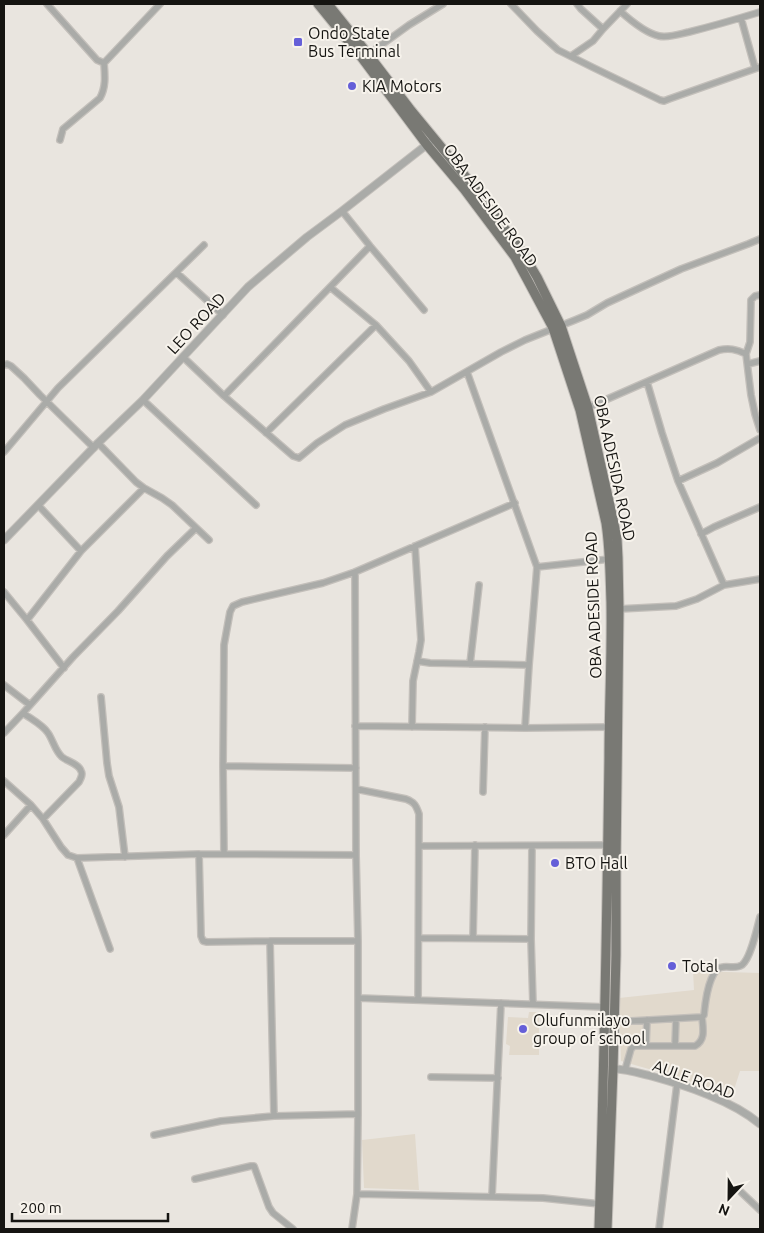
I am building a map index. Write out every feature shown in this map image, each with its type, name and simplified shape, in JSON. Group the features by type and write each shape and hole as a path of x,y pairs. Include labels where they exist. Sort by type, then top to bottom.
{"main road":[{"path":"318,4 365,56"},
{"name":"OBA ADESIDA ROAD","path":"328,4 431,142 470,182 522,252 537,277 557,327 584,409 617,539 619,609 613,711 611,864 616,955 607,1229"},
{"name":"OBA ADESIDE ROAD","path":"584,409 609,539 613,711 609,727 608,845 611,864 599,1229"}],"street":[{"path":"47,4 98,60 104,63"},
{"path":"60,140 62,129 100,98 104,91 104,63 160,4"},
{"path":"365,56 443,4"},
{"path":"511,4 553,46 664,101 758,67 741,18"},
{"path":"577,4 603,29"},
{"path":"571,56 593,40 627,4"},
{"path":"620,11 637,25 658,36 680,34 760,12"},
{"name":"LEO ROAD","path":"4,540 143,400 248,287 322,224 342,211 431,142"},
{"path":"342,211 424,310"},
{"path":"184,357 266,433 293,456 299,458 316,443 344,425 430,392 509,348 581,318 607,303 681,269 760,239"},
{"path":"4,452 58,388 204,245"},
{"path":"224,396 370,246"},
{"path":"177,273 223,314"},
{"path":"330,287 376,325 409,362 430,392"},
{"path":"760,295 755,296 751,300 750,342 746,354 754,414 760,430"},
{"path":"266,433 376,325"},
{"path":"584,409 719,350 728,348 746,354"},
{"path":"748,364 760,361"},
{"path":"4,365 11,366 47,402 136,482 172,505 209,540"},
{"path":"467,372 538,567 525,728"},
{"path":"647,382 678,481 724,585"},
{"path":"143,400 256,505"},
{"path":"678,481 717,463 760,438"},
{"path":"27,620 81,551 144,488"},
{"path":"224,854 224,645 228,618 234,606 242,602 323,583 355,572 515,503"},
{"path":"38,505 81,551"},
{"path":"701,534 760,507"},
{"path":"4,733 167,556 196,528"},
{"path":"412,727 413,681 421,640 415,546"},
{"path":"538,567 610,560"},
{"path":"352,1229 357,1194 358,1114 355,572"},
{"path":"619,609 676,606 697,599 724,585 760,579"},
{"path":"470,664 479,585"},
{"path":"4,592 64,668"},
{"path":"417,661 529,666"},
{"path":"4,685 30,705"},
{"path":"100,697 107,763 119,807 125,857"},
{"path":"23,713 45,729 58,753 63,758 82,771 79,782 43,818"},
{"path":"356,726 609,727"},
{"path":"483,792 485,727"},
{"path":"223,766 356,768"},
{"path":"4,781 43,818 68,855 77,858 199,854 356,856"},
{"path":"356,789 414,802 420,814 418,1000"},
{"path":"4,835 31,805"},
{"path":"473,938 475,845"},
{"path":"419,846 608,845"},
{"path":"532,846 531,939 533,1004"},
{"path":"199,854 201,936 203,941 358,941"},
{"path":"77,858 110,949"},
{"path":"625,1070 632,1047 695,1046 702,1042 702,1017 712,978 719,968 742,966 752,946 760,917"},
{"path":"418,938 531,939"},
{"path":"270,940 274,1116"},
{"path":"358,998 605,1007"},
{"path":"492,1196 501,1003"},
{"path":"614,1022 702,1017"},
{"path":"675,1046 676,1019"},
{"path":"646,1046 647,1020"},
{"name":"AULE ROAD","path":"613,1069 625,1070 677,1084 734,1107 760,1124"},
{"path":"431,1077 498,1078"},
{"path":"659,1229 677,1084"},
{"path":"154,1135 221,1121 274,1116 358,1114"},
{"path":"195,1179 246,1166 254,1166 269,1207 273,1213 293,1229"},
{"path":"741,1192 760,1210"},
{"path":"357,1194 543,1198 600,1204"}],"shaded area":[{"path":"693,971 760,973 760,1071 740,1071 731,1099 687,1080 621,1061 619,998 694,990"},
{"name":"Olufunmilayo group of school","path":"529,1012 539,1012 539,1055 509,1055 510,1046 506,1044 508,1017 528,1018"},
{"path":"415,1134 419,1190 364,1188 362,1140"}],"place":[{"name":"Ondo State Bus Terminal","path":"298,42"},
{"name":"KIA Motors","path":"352,86"},
{"name":"BTO Hall","path":"555,863"},
{"name":"Total","path":"672,966"},
{"name":"Olufunmilayo group of school","path":"523,1029"}]}
